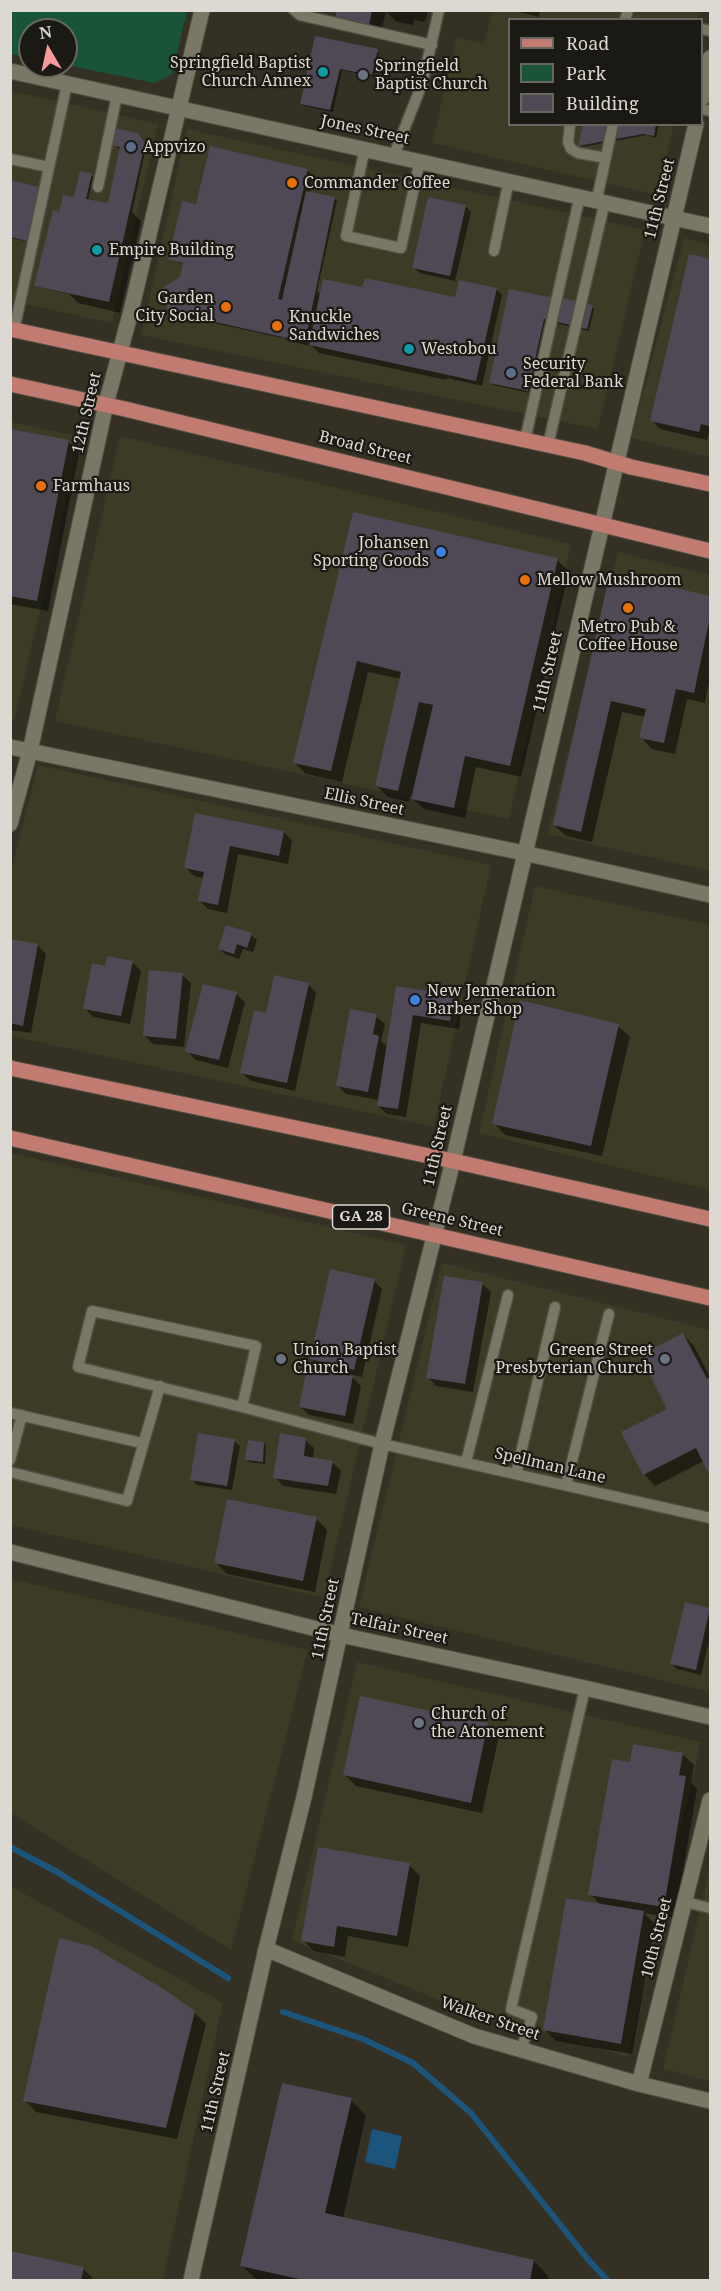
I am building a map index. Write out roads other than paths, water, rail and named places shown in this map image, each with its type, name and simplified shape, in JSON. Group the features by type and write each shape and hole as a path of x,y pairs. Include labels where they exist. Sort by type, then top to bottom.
{"main road":[{"path":"12,329 548,445 711,484"},
{"name":"Broad Street","path":"10,384 106,405 711,551"},
{"path":"10,1068 453,1161 711,1219"},
{"name":"Greene Street","path":"10,1138 711,1298"}],"street":[{"name":"12th Street","path":"10,824 30,751 106,405 180,109 202,10"},
{"path":"703,94 711,58"},
{"name":"Jones Street","path":"10,71 580,195 711,226"},
{"name":"11th Street","path":"191,2280 266,1949 304,1797 382,1444 453,1161 696,126"},
{"name":"Ellis Street","path":"10,747 524,853 711,895"},
{"name":"Telfair Street","path":"10,1552 341,1635 711,1718"},
{"name":"10th Street","path":"639,2084 711,1800"},
{"name":"Walker Street","path":"266,1949 474,2036 639,2084 711,2101"}],"lane":[{"path":"294,10 300,15 432,45"},
{"path":"394,155 422,84 439,10"},
{"path":"12,329 67,84"},
{"path":"98,187 117,95"},
{"path":"570,126 568,142 571,149 578,153 606,158"},
{"path":"548,445 601,200 613,126"},
{"path":"365,148 346,236 401,248 420,160"},
{"path":"10,159 49,167"},
{"path":"494,251 509,180"},
{"path":"525,440 580,195"},
{"path":"466,1462 508,1295"},
{"path":"516,1474 555,1307"},
{"name":"Spellman Lane","path":"242,1407 256,1346 92,1311 78,1367 382,1444 711,1518"},
{"path":"566,1485 609,1314"},
{"path":"10,1472 127,1501 160,1386"},
{"path":"10,1413 142,1443"},
{"path":"10,1460 22,1415"},
{"path":"521,2050 532,2017 511,2009 585,1688"},
{"path":"685,1902 711,1908"}],"water":[{"path":"372,2129 402,2136 395,2169 365,2162"}],"waterway":[{"path":"10,1847 57,1872 228,1978"},
{"path":"283,2012 363,2039 413,2063 471,2113 607,2280"}],"place":[{"name":"Springfield Baptist Church Annex","path":"323,72"},
{"name":"Springfield Baptist Church","path":"363,75"},
{"name":"Appvizo","path":"131,147"},
{"name":"Commander Coffee","path":"292,183"},
{"name":"Empire Building","path":"97,250"},
{"name":"Garden City Social","path":"226,307"},
{"name":"Knuckle Sandwiches","path":"277,326"},
{"name":"Westobou","path":"409,349"},
{"name":"Security Federal Bank","path":"511,373"},
{"name":"Farmhaus","path":"41,486"},
{"name":"Johansen Sporting Goods","path":"441,552"},
{"name":"Mellow Mushroom","path":"525,580"},
{"name":"Metro Pub & Coffee House","path":"628,608"},
{"name":"New Jenneration Barber Shop","path":"415,1000"},
{"name":"Union Baptist Church","path":"281,1359"},
{"name":"Greene Street Presbyterian Church","path":"665,1359"},
{"name":"Church of the Atonement","path":"419,1723"}]}
